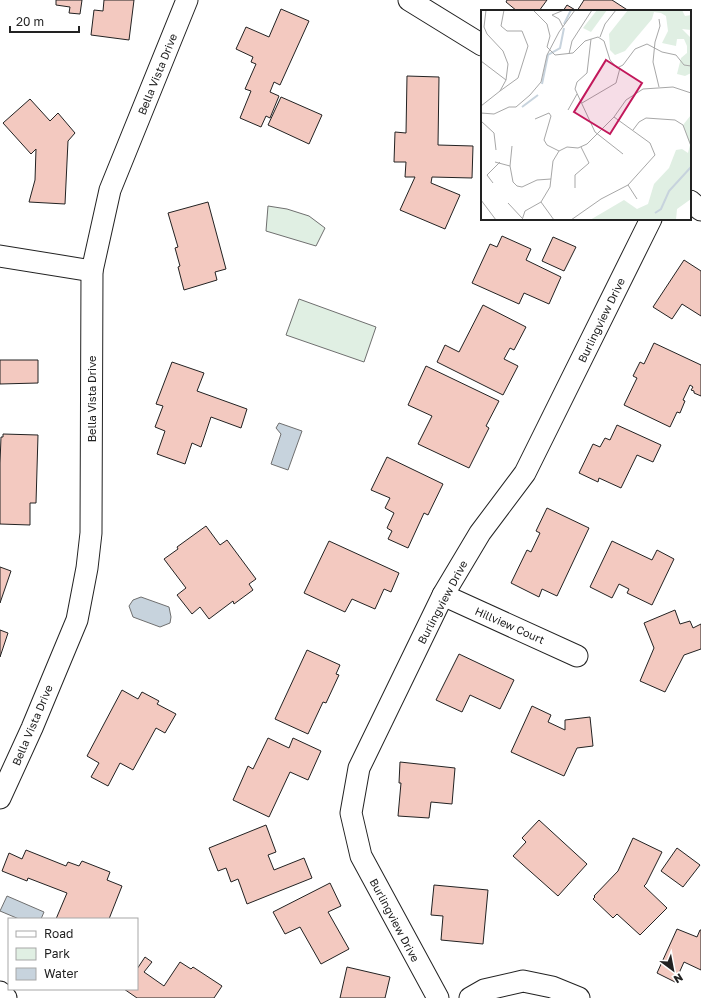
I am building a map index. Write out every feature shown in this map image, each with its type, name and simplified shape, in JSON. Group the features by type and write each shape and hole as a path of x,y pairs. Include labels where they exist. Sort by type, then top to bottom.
{"street":[{"name":"Bella Vista Drive","path":"0,798 32,728 77,620 87,568 91,528 92,271 110,190 187,0"},
{"path":"410,0 481,44"},
{"path":"691,202 701,210"},
{"name":"Burlingview Drive","path":"438,998 361,856 351,813 359,768 444,595 480,533 525,473 651,220"},
{"path":"0,256 92,271"},
{"name":"Hillview Court","path":"444,595 577,656"},
{"path":"470,998 484,990 523,981 552,987 579,998"},
{"path":"0,992 6,998"}],"green space":[{"path":"268,206 287,209 309,216 325,228 316,246 266,231"},
{"path":"299,299 376,327 364,362 286,335"}],"water":[{"path":"279,423 302,431 288,470 271,464 281,434 276,428"},
{"path":"141,597 169,607 171,617 170,623 160,627 133,617 129,606 133,600"},
{"path":"7,896 44,912 41,918 17,918 0,911"}],"building":[{"path":"56,0 82,0 80,14 69,13 70,7 56,5"},
{"path":"104,0 134,0 129,40 91,35 94,10 103,11"},
{"path":"507,0 547,0 540,10 516,10 506,2"},
{"path":"584,0 612,0 627,10 578,10"},
{"path":"567,5 575,10 564,10"},
{"path":"281,9 309,21 280,85 274,82 270,92 279,96 270,118 266,116 261,127 240,118 251,91 245,89 256,64 251,62 253,57 236,49 246,27 269,37"},
{"path":"407,76 439,77 438,145 473,146 472,178 432,177 431,183 460,195 445,229 400,210 415,177 405,177 406,162 394,162 395,132 406,133"},
{"path":"281,97 322,115 309,144 268,125"},
{"path":"30,99 50,121 58,113 75,133 68,141 65,204 29,202 35,180 36,149 31,154 3,123"},
{"path":"208,202 226,269 215,272 217,280 184,290 175,248 178,247 168,213"},
{"path":"502,236 531,249 526,260 561,277 549,304 524,293 519,304 472,283 490,244 497,247"},
{"path":"553,237 576,247 564,271 542,261"},
{"path":"684,260 701,271 701,316 682,304 672,319 653,307"},
{"path":"483,305 526,327 514,350 510,348 504,359 518,366 503,395 437,362 445,345 459,352"},
{"path":"654,343 701,365 701,396 691,390 693,387 690,385 683,400 685,401 680,413 677,412 670,427 624,405 637,378 633,376 640,362 644,364"},
{"path":"0,360 38,360 38,383 0,384"},
{"path":"172,362 204,373 197,391 247,409 241,428 211,417 201,447 192,443 185,464 157,454 165,431 155,427 163,406 156,404"},
{"path":"426,366 499,401 486,426 489,428 469,468 418,444 432,416 408,405"},
{"path":"617,425 661,445 653,462 637,455 621,488 599,478 598,482 579,473 593,444 600,447 605,438 610,440"},
{"path":"3,434 38,435 36,503 30,503 30,525 0,524 0,463 1,437 3,437"},
{"path":"387,457 443,484 428,515 424,513 408,548 388,539 392,531 387,528 394,513 385,508 390,498 371,490"},
{"path":"547,508 589,528 557,596 542,589 539,597 511,583 527,550 531,552 540,533 536,531"},
{"path":"206,526 220,545 227,540 256,579 249,584 253,590 234,604 233,601 209,619 200,607 192,614 177,595 186,588 164,559 178,549 177,547"},
{"path":"329,541 399,573 391,592 384,589 375,609 352,599 345,612 304,593"},
{"path":"612,541 652,560 657,550 674,559 652,605 627,593 629,589 619,584 612,598 590,587"},
{"path":"0,567 11,571 0,603"},
{"path":"675,610 680,624 690,621 693,628 701,624 701,649 684,655 665,692 640,681 654,648 644,623"},
{"path":"0,630 8,633 0,657"},
{"path":"307,650 340,665 336,674 339,675 326,703 323,702 308,734 275,719"},
{"path":"459,654 514,680 500,709 470,695 462,712 436,700"},
{"path":"122,690 138,699 142,692 159,701 157,704 176,714 165,733 156,728 133,770 120,763 108,786 91,777 99,763 87,756"},
{"path":"532,706 551,715 548,722 565,730 565,720 590,717 593,746 577,748 564,776 511,752"},
{"path":"268,738 289,748 293,738 321,751 308,780 290,772 269,817 233,800 248,766 253,769"},
{"path":"400,762 455,768 452,804 431,802 429,818 398,816 401,783 399,783"},
{"path":"539,820 587,864 558,896 513,856 526,842 522,838"},
{"path":"266,825 276,852 268,855 274,870 304,858 312,878 247,904 238,879 231,882 226,868 218,871 209,848"},
{"path":"633,838 662,852 644,886 667,908 640,935 617,914 613,918 593,899 595,897 594,896 618,871"},
{"path":"677,848 700,865 683,887 661,871"},
{"path":"26,850 66,866 68,862 79,866 82,861 110,872 107,880 122,886 109,918 56,918 67,893 28,878 27,881 2,871 9,853 22,859"},
{"path":"330,883 341,906 328,912 349,949 321,964 300,927 285,934 273,912"},
{"path":"434,885 488,890 483,944 441,940 443,916 431,915"},
{"path":"677,929 697,937 701,930 701,970 684,962 675,982 657,973"},
{"path":"145,957 152,962 144,972 164,986 180,962 191,969 193,967 222,986 214,998 137,998 125,990 138,990 138,968"},
{"path":"347,967 390,977 385,998 340,998"}]}
